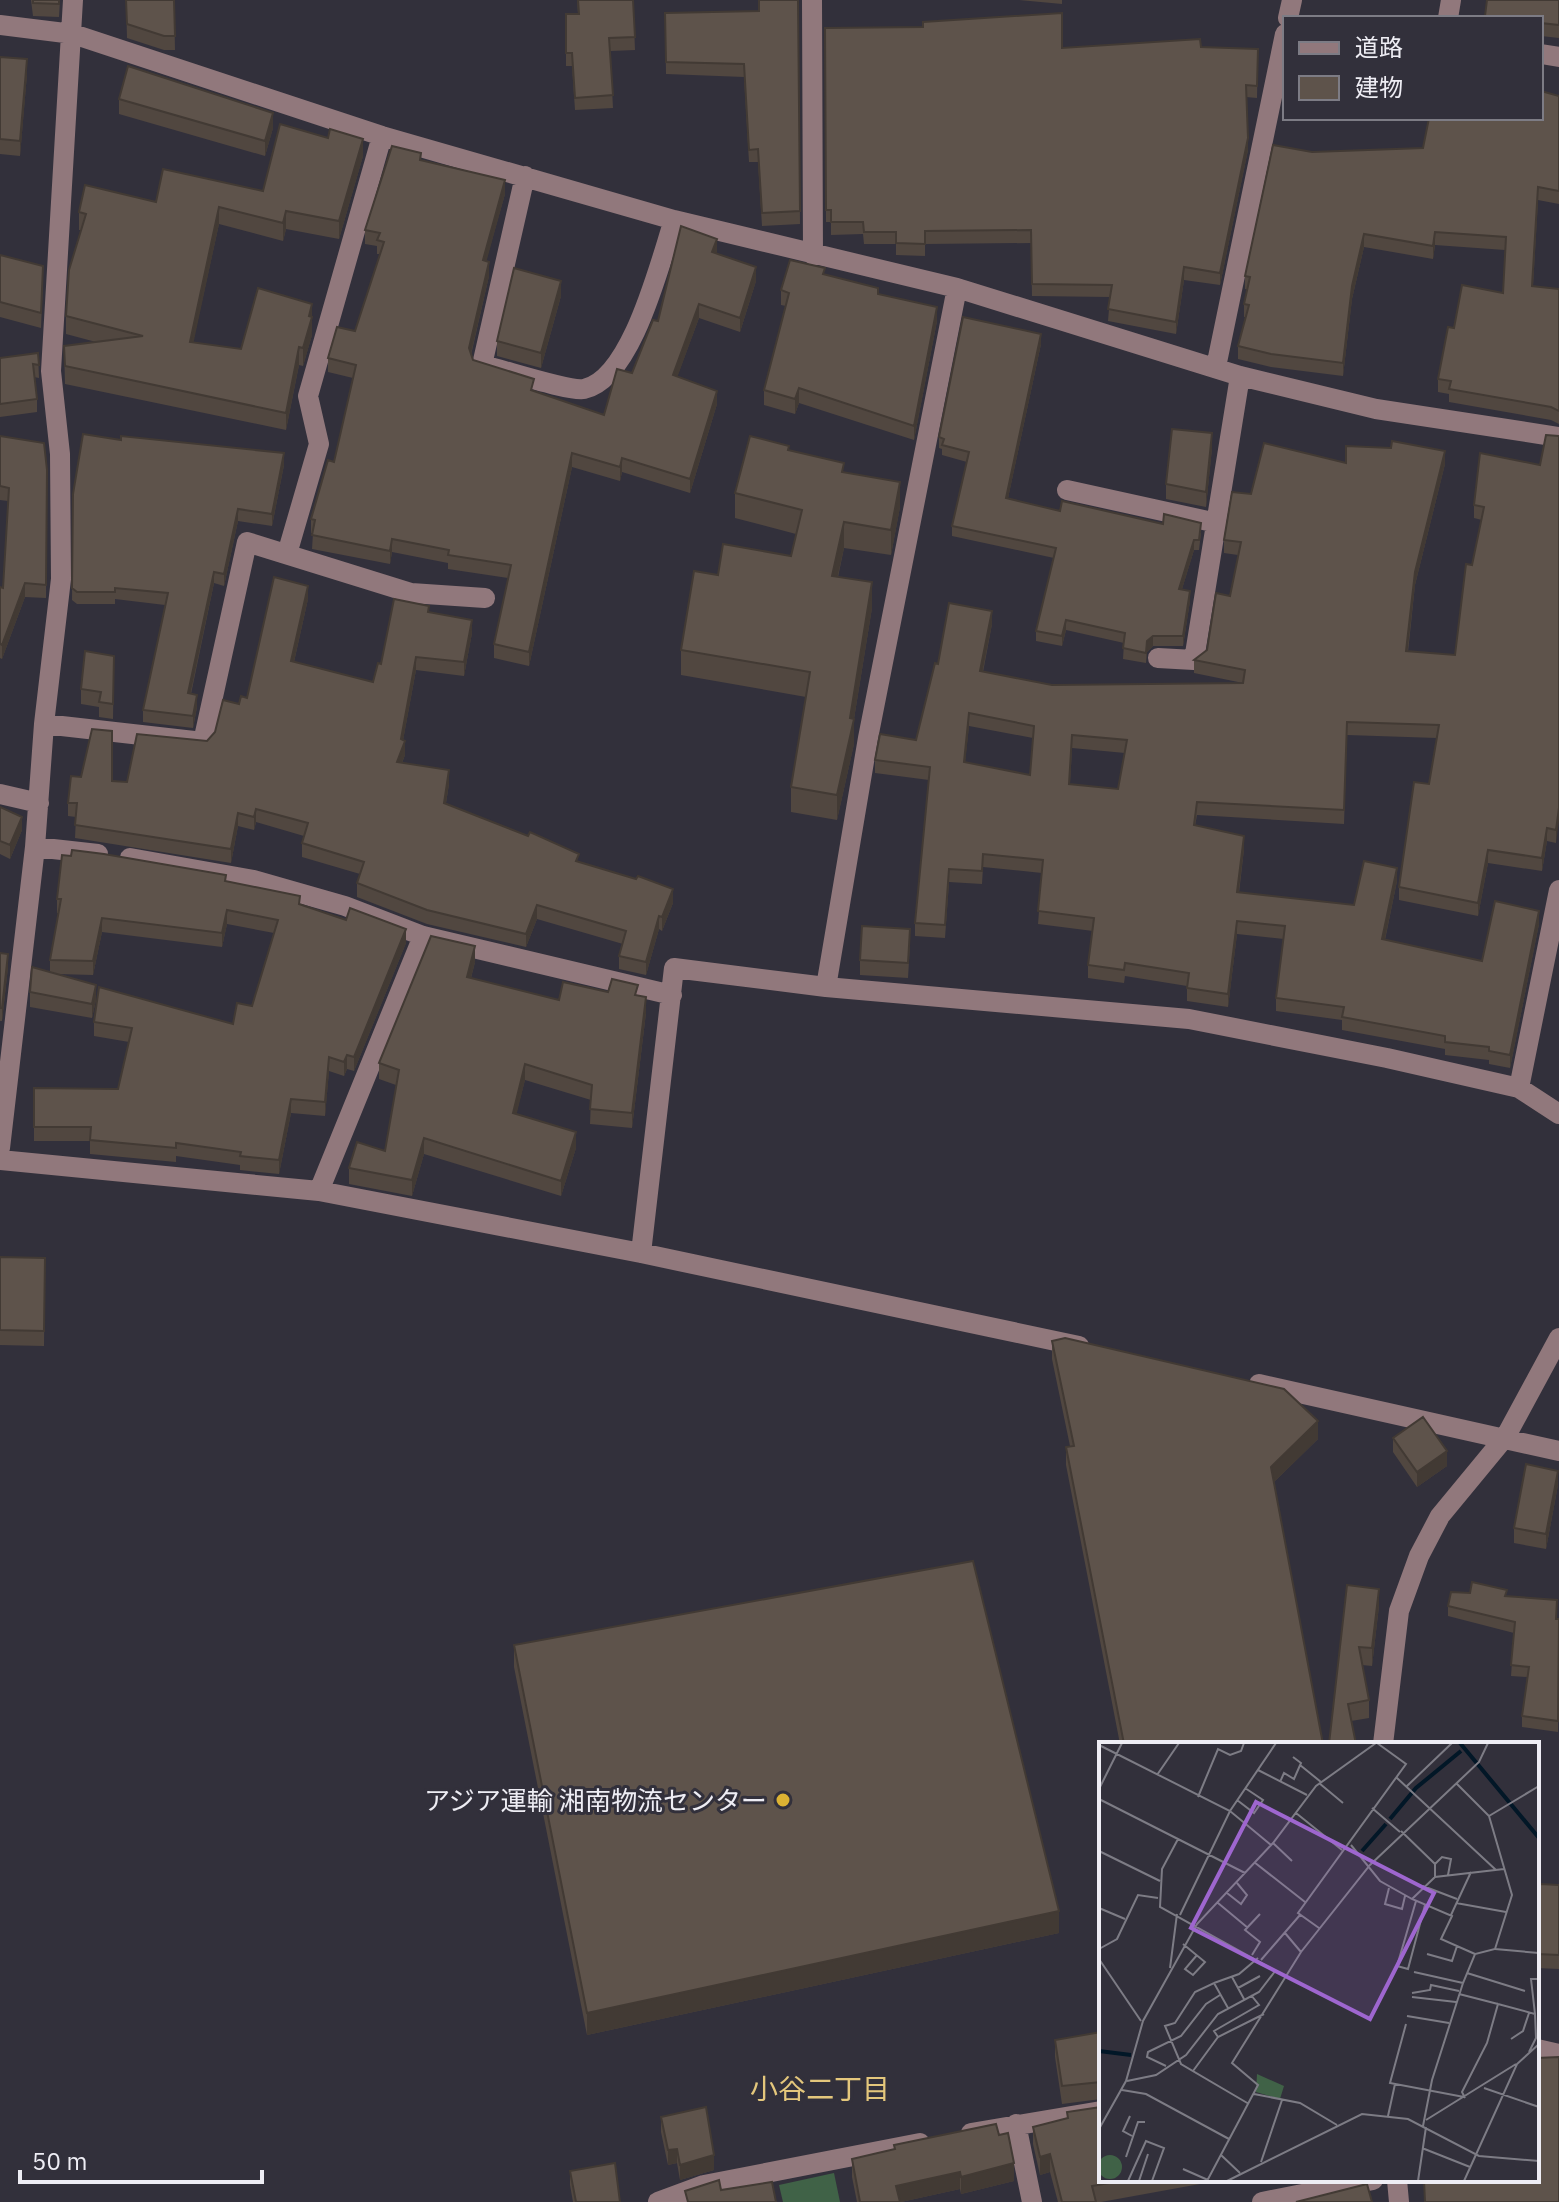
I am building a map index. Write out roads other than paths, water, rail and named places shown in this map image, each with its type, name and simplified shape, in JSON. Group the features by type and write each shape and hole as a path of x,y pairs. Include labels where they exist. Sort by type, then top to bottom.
{"street":[{"path":"0,1148 5,1039 35,847 44,724 61,579 60,454 51,371 73,0"},
{"path":"812,0 813,255"},
{"path":"0,25 73,34 382,136 674,220 957,288 1240,376 1376,409 1559,437"},
{"path":"1216,367 1283,44"},
{"path":"287,554 319,444 308,396 382,136"},
{"path":"525,176 482,365 582,390 600,382 637,333 674,220"},
{"path":"826,987 868,738 957,288"},
{"path":"1158,658 1194,660 1240,376"},
{"path":"1067,490 1217,523"},
{"path":"44,724 203,742 247,542 411,593 485,598"},
{"path":"0,794 39,803"},
{"path":"35,847 106,855 254,880 345,906 423,936 672,995"},
{"path":"1519,1088 1559,890"},
{"path":"319,1191 423,936"},
{"path":"641,1253 674,968 826,987 1189,1019 1519,1088 1559,1114"},
{"path":"0,1160 319,1191 641,1253 1097,1350"},
{"path":"1377,1742 1399,1611 1419,1556 1440,1516 1506,1436 1559,1338"},
{"path":"1245,1381 1506,1436 1559,1451"},
{"path":"1539,2049 1559,2054"},
{"path":"658,2202 704,2185 1016,2124 1099,2111"},
{"path":"1016,2124 1032,2202"},
{"path":"1262,2202 1363,2182"},
{"path":"1397,2182 1399,2202"}],"place":[{"name":"アジア運輸 湘南物流センター","path":"783,1800"}],"district":[{"name":"小谷二丁目","path":"820,2088"}]}
